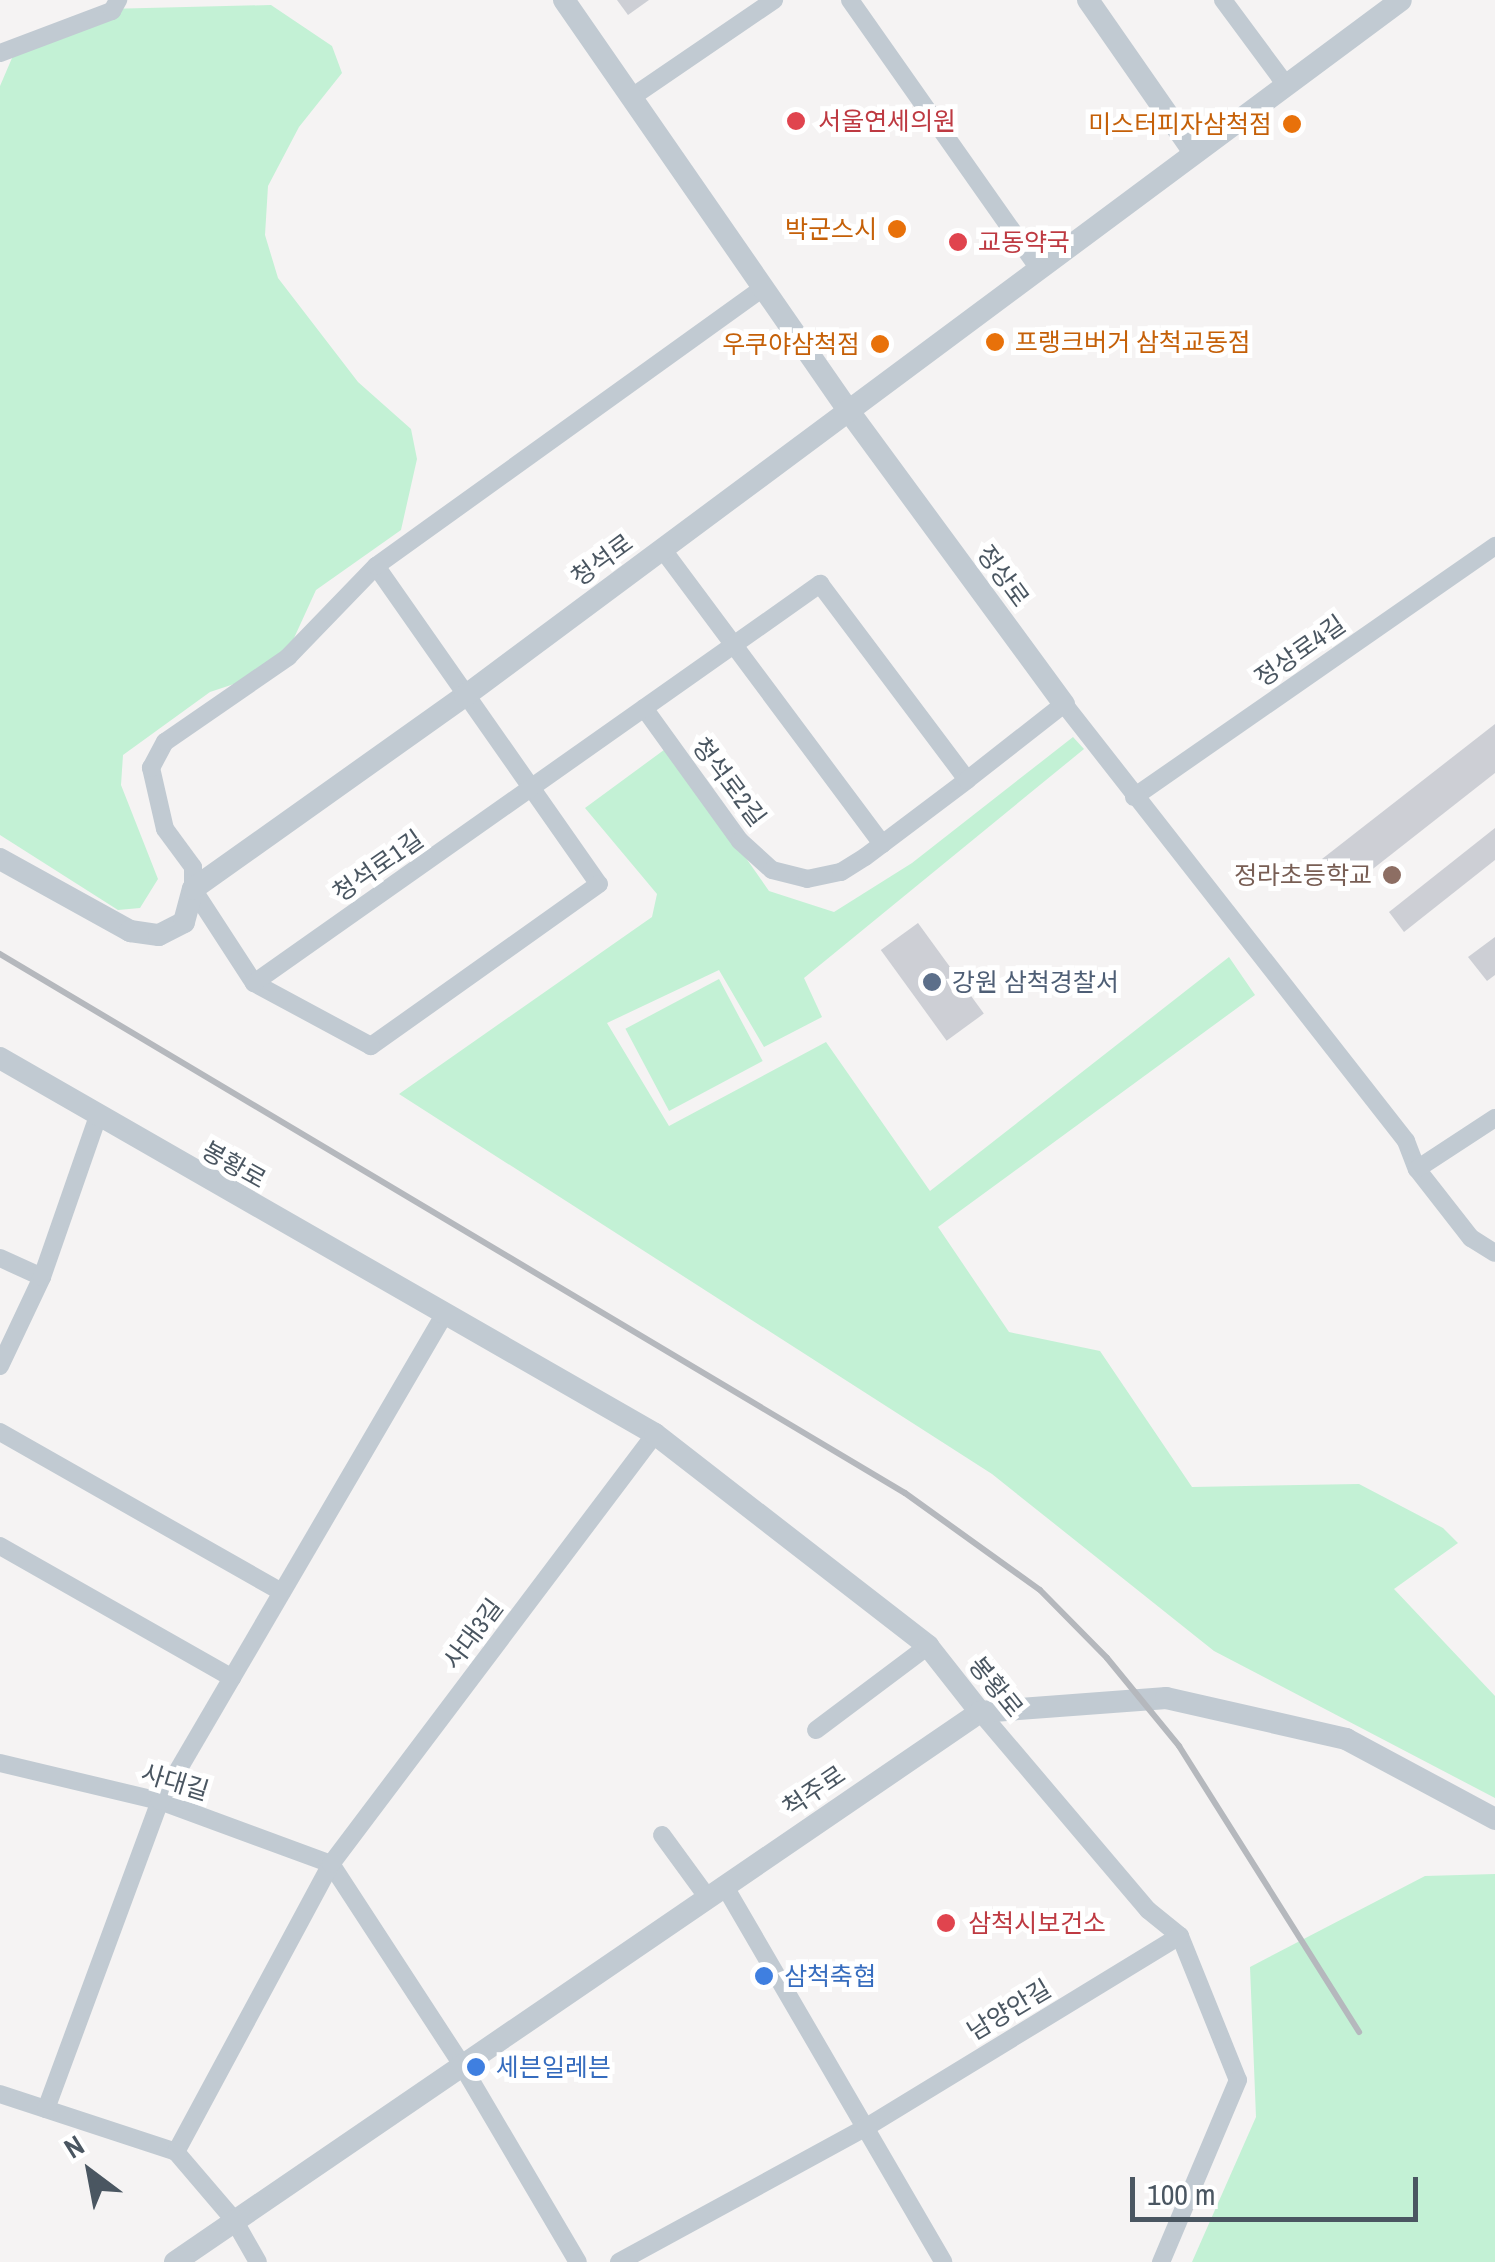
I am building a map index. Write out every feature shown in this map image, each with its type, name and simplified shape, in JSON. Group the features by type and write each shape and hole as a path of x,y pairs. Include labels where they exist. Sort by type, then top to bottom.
{"street":[{"name":"정상로","path":"564,0 762,289 1064,704 1406,1141 1417,1169 1472,1238 1495,1253"},
{"path":"632,97 774,0"},
{"path":"850,0 1038,266"},
{"path":"1088,0 1193,151"},
{"path":"1223,0 1286,85"},
{"name":"청석로","path":"0,859 130,931 158,935 184,922 193,889 663,550 1391,3"},
{"path":"0,52 119,4"},
{"path":"376,566 599,884 402,1030 371,1046 254,982 193,889 193,867 165,829 153,792 152,768 164,742 288,657 376,566 762,289"},
{"name":"정상로4길","path":"1134,798 1495,546"},
{"path":"663,550 882,844"},
{"path":"644,708 820,584 967,780"},
{"name":"청석로2길","path":"644,708 740,841 772,870 807,879 840,872 882,844 1064,704"},
{"name":"청석로1길","path":"254,982 644,708"},
{"name":"봉황로","path":"0,1058 97,1119 655,1434 928,1646 1148,1910 1180,1936 1238,2080 1161,2262"},
{"path":"1417,1169 1495,1118"},
{"path":"0,1366 42,1277 97,1119"},
{"path":"0,1258 42,1277"},
{"path":"46,2109 160,1801 444,1315"},
{"path":"0,1432 282,1592"},
{"name":"사대3길","path":"331,1864 655,1434"},
{"path":"0,1546 232,1678"},
{"path":"816,1730 928,1646"},
{"name":"척주로","path":"175,2262 460,2062 980,1712 1166,1698 1346,1739 1495,1819"},
{"name":"사대길","path":"0,1763 160,1801 331,1864"},
{"path":"662,1835 716,1891 865,2128 943,2262"},
{"path":"176,2152 331,1864 460,2062 578,2262"},
{"name":"남양안길","path":"619,2262 865,2128 1180,1936"},
{"path":"0,2094 176,2152 234,2220 258,2262"}],"green space":[{"path":"271,5 332,46 342,73 299,127 268,186 265,235 278,278 358,382 411,429 417,459 401,530 316,590 289,649 240,682 210,692 123,755 121,785 158,879 140,908 118,910 0,835 0,86 15,51 71,17 106,9"},
{"path":"1073,737 1084,749 804,978 822,1017 764,1047 719,970 607,1023 669,1126 826,1042 930,1191 1229,957 1255,995 938,1227 1009,1332 1100,1351 1192,1487 1359,1484 1443,1528 1458,1543 1394,1589 1495,1696 1495,1798 1214,1651 992,1474 399,1094 652,917 657,894 585,808 668,747 769,891 834,912 912,863"},
{"path":"719,979 763,1061 669,1111 625,1029"},
{"path":"1495,1874 1495,2262 1192,2262 1256,2117 1250,1967 1425,1876"}],"building":[{"path":"617,0 649,0 628,15"},
{"path":"1495,724 1495,773 1346,890 1322,859"},
{"path":"1495,828 1495,860 1404,932 1389,912"},
{"name":"강원 삼척경찰서","path":"918,923 984,1014 947,1041 881,950"},
{"path":"1495,937 1495,975 1487,981 1468,957"}],"railway":[{"path":"0,954 905,1493 1040,1590 1107,1658 1179,1746 1359,2032"}],"place":[{"name":"서울연세의원","path":"796,121"},
{"name":"미스터피자삼척점","path":"1292,124"},
{"name":"박군스시","path":"897,229"},
{"name":"교동약국","path":"958,242"},
{"name":"프랭크버거 삼척교동점","path":"995,342"},
{"name":"우쿠야삼척점","path":"880,344"},
{"name":"정라초등학교","path":"1392,875"},
{"name":"강원 삼척경찰서","path":"932,982"},
{"name":"삼척시보건소","path":"946,1923"},
{"name":"삼척축협","path":"764,1976"},
{"name":"세븐일레븐","path":"476,2067"}]}
